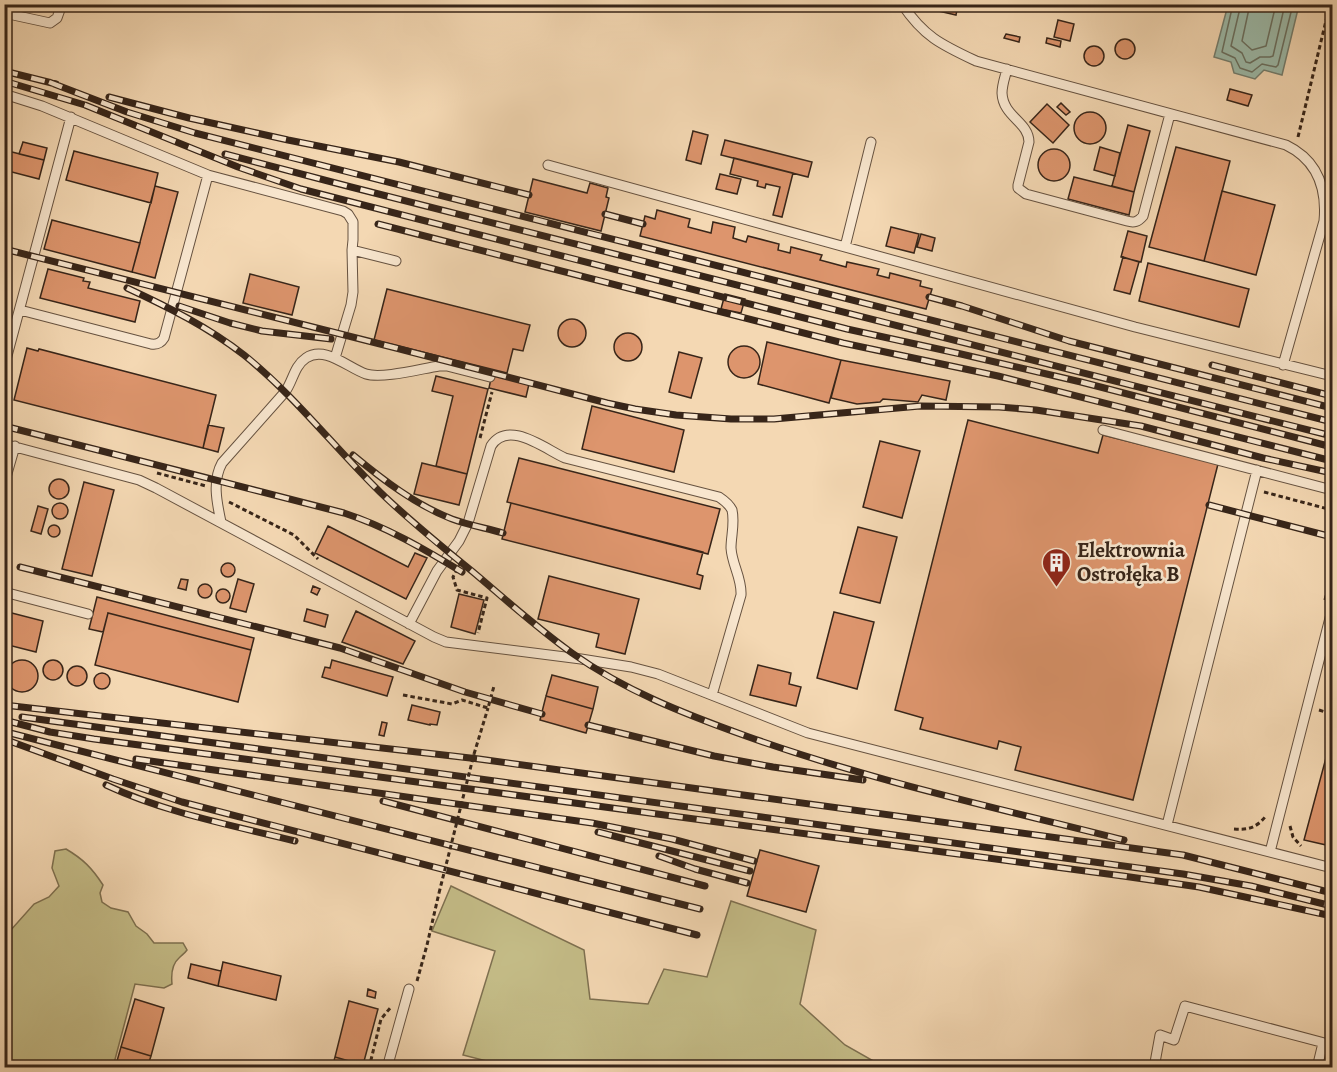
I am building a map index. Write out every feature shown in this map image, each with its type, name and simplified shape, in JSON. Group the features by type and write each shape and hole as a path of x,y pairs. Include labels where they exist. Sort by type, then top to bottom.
{"lane":[{"path":"4,13 50,23 57,18 62,4"},
{"path":"902,4 923,31 943,45 976,61 1286,145 1295,149 1309,161 1318,176 1323,191 1324,221 1283,365"},
{"path":"1007,69 1002,94 1005,105 1008,112 1029,135 1018,185 1020,191 1026,194 1127,221 1140,220 1170,114"},
{"path":"4,94 71,117 208,175 348,214 353,222 353,292 335,358"},
{"path":"4,367 71,117"},
{"path":"845,247 871,142"},
{"path":"548,165 1135,327 1332,376"},
{"path":"20,310 151,344 156,345 162,342 208,175"},
{"path":"352,250 396,261"},
{"path":"4,322 16,325"},
{"path":"220,522 217,475 222,463 285,392 300,363 307,357 317,353 335,358 369,375 386,375 447,366 490,377"},
{"path":"1103,430 1332,490"},
{"path":"409,624 437,571 459,541 468,524 490,446 495,439 502,436 526,438 565,458 719,497 729,504 733,520 731,548 741,595 712,695"},
{"path":"4,444 139,480 446,642 631,667 658,674 808,733 1332,868"},
{"path":"4,484 15,447"},
{"path":"1167,825 1257,470"},
{"path":"4,592 88,614"},
{"path":"1270,852 1328,609"},
{"path":"387,1068 409,989"},
{"path":"1154,1068 1160,1035 1174,1040 1185,1006 1328,1044 1317,1068"}],"path":[{"path":"1295,149 1330,4"},
{"path":"477,448 492,392"},
{"path":"151,472 207,487 231,503 294,535 321,562"},
{"path":"1253,489 1332,510"},
{"path":"464,554 453,577 458,591 487,598 477,638"},
{"path":"1328,609 1332,569"},
{"path":"427,945 474,754 494,686"},
{"path":"403,695 452,704 462,700 488,708"},
{"path":"1317,710 1332,714"},
{"path":"1224,826 1247,830 1255,827 1269,812"},
{"path":"1289,818 1293,837 1305,849"}],"shaded area":[{"path":"66,849 82,860 99,879 103,885 100,893 102,902 111,908 128,912 136,926 154,943 183,943 187,950 173,966 172,984 164,988 135,984 113,1067 5,1067 5,931 10,931 34,904 49,897 59,886 52,868 55,851"},
{"path":"451,886 584,950 590,999 648,1004 664,969 707,977 731,901 816,930 800,1004 845,1045 884,1067 514,1068 463,1055 495,951 432,931"}],"water":[{"path":"1228,5 1299,5 1282,75 1264,70 1255,79 1234,73 1231,62 1214,57"}],"building":[{"path":"935,4 958,4 956,15 934,10"},
{"path":"1058,20 1074,24 1070,41 1054,37"},
{"path":"1006,34 1020,37 1019,42 1004,38"},
{"path":"1047,38 1061,41 1060,47 1046,43"},
{"path":"1125,39 1132,42 1135,49 1132,56 1125,59 1118,56 1115,49 1118,42"},
{"path":"1094,46 1101,49 1104,56 1101,63 1094,66 1087,63 1084,56 1087,49"},
{"path":"1230,89 1252,95 1248,106 1227,100"},
{"path":"1061,103 1070,112 1066,115 1057,107"},
{"path":"1047,104 1069,125 1053,143 1030,122"},
{"path":"1090,112 1101,117 1106,128 1101,139 1090,144 1079,139 1074,128 1079,117"},
{"path":"1128,125 1150,131 1134,192 1112,186"},
{"path":"693,131 708,135 701,164 686,160"},
{"path":"725,140 812,162 808,177 721,155"},
{"path":"23,142 47,148 44,160 19,154"},
{"path":"1100,147 1120,153 1115,176 1094,170"},
{"path":"1176,147 1230,161 1204,261 1149,247"},
{"path":"1054,149 1065,154 1070,165 1065,176 1054,181 1043,176 1038,165 1043,154"},
{"path":"4,150 44,160 39,179 4,170"},
{"path":"74,151 158,173 151,203 66,180"},
{"path":"734,158 793,173 782,217 773,215 780,187 766,184 765,188 757,186 758,181 730,174"},
{"path":"720,174 741,179 737,194 716,189"},
{"path":"1074,177 1134,192 1129,215 1068,199"},
{"path":"533,179 587,193 590,183 608,188 606,197 609,198 601,231 525,212"},
{"path":"155,186 178,192 155,278 132,272"},
{"path":"1222,191 1275,205 1256,275 1204,261"},
{"path":"657,210 690,219 688,227 711,233 713,222 735,227 733,238 746,242 748,236 779,244 778,250 790,253 791,247 822,255 820,260 846,267 847,262 879,269 877,275 889,278 890,273 921,281 920,286 932,289 926,309 640,236 645,216 655,219"},
{"path":"52,220 140,243 132,272 44,249"},
{"path":"891,227 919,234 914,253 886,246"},
{"path":"1128,231 1147,236 1141,262 1121,257"},
{"path":"921,234 935,238 932,251 917,247"},
{"path":"1123,257 1139,262 1130,294 1114,290"},
{"path":"1148,263 1249,289 1239,327 1139,301"},
{"path":"48,269 84,278 83,281 90,282 88,288 140,301 135,322 40,298"},
{"path":"250,274 299,287 292,315 243,303"},
{"path":"387,289 530,325 523,351 513,349 507,373 374,340"},
{"path":"725,294 745,299 741,313 721,309"},
{"path":"572,319 582,323 586,333 582,343 572,347 562,343 558,333 562,323"},
{"path":"628,333 638,337 642,347 638,357 628,361 618,357 614,347 618,337"},
{"path":"767,342 841,360 829,403 758,384"},
{"path":"744,346 755,351 760,362 755,373 744,378 733,373 728,362 733,351"},
{"path":"27,348 38,351 39,349 216,395 203,448 14,400"},
{"path":"679,352 702,358 691,398 669,392"},
{"path":"841,360 950,381 946,400 922,395 918,402 883,399 880,402 857,404 831,398"},
{"path":"492,374 529,384 526,397 489,388"},
{"path":"436,376 488,389 467,474 436,466 453,396 432,391"},
{"path":"592,406 684,430 674,472 582,449"},
{"name":"Elektrownia Ostrołęka B","path":"968,420 1098,453 1103,435 1218,464 1133,800 1015,770 1021,747 999,741 997,749 920,729 923,718 895,710"},
{"path":"208,425 224,428 218,452 203,448"},
{"path":"880,441 920,451 902,518 863,507"},
{"path":"519,458 720,509 708,554 507,502"},
{"path":"422,463 467,474 459,505 414,494"},
{"path":"59,479 66,482 69,489 66,496 59,499 52,496 49,489 52,482"},
{"path":"84,482 114,490 92,576 62,569"},
{"path":"60,503 66,505 68,511 66,517 60,519 54,517 52,511 54,505"},
{"path":"511,503 703,552 697,574 703,576 700,589 502,539"},
{"path":"38,506 48,509 41,534 31,531"},
{"path":"56,525 60,531 56,537 52,537 48,529"},
{"path":"328,526 408,567 415,553 427,558 406,599 315,553"},
{"path":"858,527 897,537 880,603 840,593"},
{"path":"225,563 231,563 235,570 231,577 225,577 221,573 221,567"},
{"path":"549,576 639,599 625,654 596,647 599,634 538,619"},
{"path":"181,579 188,580 186,590 178,588"},
{"path":"238,579 254,584 246,612 230,608"},
{"path":"202,584 208,584 212,591 208,598 202,598 198,594 198,588"},
{"path":"313,586 320,589 317,595 311,592"},
{"path":"220,589 226,589 230,596 226,603 220,603 216,599 216,593"},
{"path":"459,594 484,600 475,634 451,627"},
{"path":"97,597 254,638 251,650 108,613 103,632 89,629"},
{"path":"307,609 328,615 325,627 304,621"},
{"path":"4,611 43,621 36,652 4,644"},
{"path":"356,611 415,641 403,664 342,642"},
{"path":"834,612 874,622 857,689 817,678"},
{"path":"108,613 251,650 238,702 95,665"},
{"path":"22,660 34,664 38,676 34,688 22,692 10,688 6,676 10,664"},
{"path":"53,660 60,663 63,670 60,677 53,680 46,677 43,670 46,663"},
{"path":"332,660 393,677 387,696 322,677 325,667 330,668"},
{"path":"758,665 791,673 789,684 801,687 796,706 750,695"},
{"path":"77,666 84,669 87,676 84,683 77,686 70,683 67,676 70,669"},
{"path":"102,673 108,675 110,681 108,687 102,689 96,687 94,681 96,675"},
{"path":"552,675 598,687 593,709 546,696"},
{"path":"546,696 593,709 586,733 540,720"},
{"path":"412,705 440,712 437,725 408,720"},
{"path":"382,722 387,723 384,736 379,735"},
{"path":"1327,754 1332,755 1332,852 1326,845 1304,840"},
{"path":"760,850 819,866 806,912 747,896"},
{"path":"223,962 281,976 276,1000 218,986"},
{"path":"191,964 221,971 218,986 188,978"},
{"path":"368,989 376,992 375,998 367,996"},
{"path":"135,999 164,1008 151,1056 121,1047"},
{"path":"349,1001 378,1009 363,1065 335,1057"},
{"path":"121,1047 151,1056 147,1068 115,1068"},
{"path":"335,1057 363,1065 363,1068 332,1068"}],"railway":[{"path":"4,71 56,84"},
{"path":"4,81 85,105 238,167 301,189 847,329 1081,382 1332,447"},
{"path":"49,82 127,112 195,133 1332,422"},
{"path":"109,97 189,118 399,162 529,195"},
{"path":"225,154 1332,436"},
{"path":"605,214 643,224"},
{"path":"378,224 843,343 998,376 1332,461"},
{"path":"4,249 635,409 731,419 774,419 920,406 1036,410 1141,426 1263,458 1332,473"},
{"path":"127,288 187,318 244,355 280,387 363,475 414,523 546,634 613,679 678,710 792,752 934,792 1124,840"},
{"path":"929,297 1069,341 1332,408"},
{"path":"179,306 262,331 331,339"},
{"path":"1212,365 1332,396"},
{"path":"4,426 344,513 390,532 462,572"},
{"path":"353,455 388,483 426,507 458,521 503,533"},
{"path":"1209,505 1332,537"},
{"path":"20,567 340,648 465,692 542,714"},
{"path":"4,705 479,759 1183,855 1332,893"},
{"path":"22,717 1183,874 1251,886 1332,906"},
{"path":"4,720 50,732 94,739 1199,887 1332,916"},
{"path":"588,725 714,756 863,780"},
{"path":"10,733 700,909"},
{"path":"4,739 182,802 697,935"},
{"path":"136,759 592,823 672,839 754,861"},
{"path":"106,785 175,811 295,841"},
{"path":"383,801 705,886"},
{"path":"598,832 750,871"},
{"path":"659,856 695,869 747,883"}],"place":[{"name":"Elektrownia Ostrołęka B","path":"1056,588"}]}
